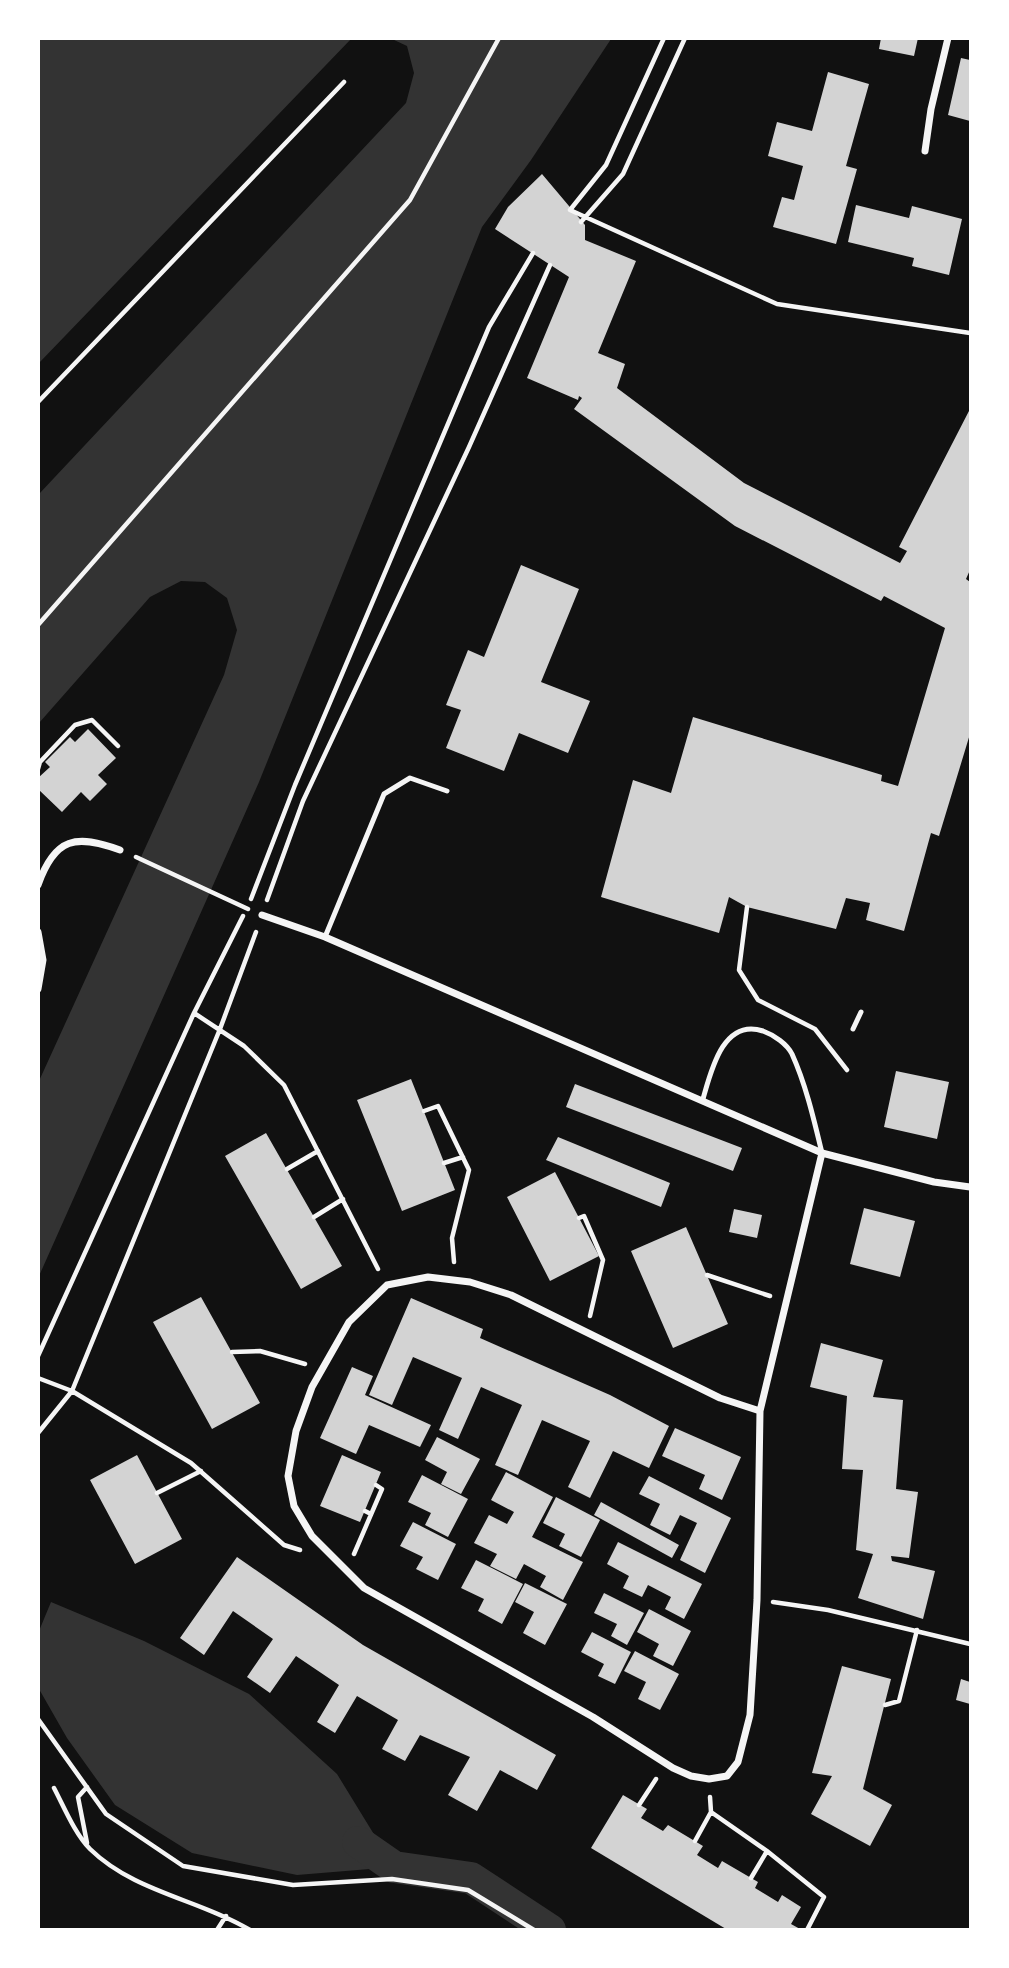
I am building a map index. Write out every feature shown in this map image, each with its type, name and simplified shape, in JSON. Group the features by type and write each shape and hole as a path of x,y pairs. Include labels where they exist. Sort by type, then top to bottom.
{"street":[{"path":"925,151 931,109 948,38"},
{"path":"38,885 52,857 70,841 93,840 120,850"},
{"path":"262,915 325,937 822,1153 934,1182 971,1187"},
{"path":"38,932 43,960 38,989"},
{"path":"760,1411 720,1398 511,1295 456,1280 428,1277 387,1285 349,1322 322,1369 296,1431 288,1476 294,1506 312,1536 364,1588 593,1717 670,1766 691,1776 709,1779 727,1776 738,1762 747,1738 757,1600 760,1411 784,1302 822,1153"}],"lane":[{"path":"325,937 384,794 410,778 447,791"},
{"path":"853,1029 862,1012"},
{"path":"703,1099 719,1051 728,1041 747,1030 768,1033 791,1052 822,1153"}],"path":[{"path":"38,625 410,200 499,38"},
{"path":"664,38 606,165 570,210 583,219 777,304 971,333"},
{"path":"583,219 623,174 685,38"},
{"path":"38,402 344,82"},
{"path":"38,1356 194,1013 248,909 295,785 489,327 533,253"},
{"path":"38,1433 72,1391 220,1029 303,802 551,265"},
{"path":"38,769 40,762 75,724 92,720 118,746"},
{"path":"120,850 230,900"},
{"path":"747,907 739,970 758,1000 815,1029 847,1070"},
{"path":"194,1013 244,1045 284,1085 387,1285"},
{"path":"424,1111 438,1106 469,1170 452,1238 456,1280"},
{"path":"287,1169 318,1151"},
{"path":"444,1164 463,1157"},
{"path":"314,1217 343,1199"},
{"path":"579,1218 584,1216 603,1260 586,1331"},
{"path":"707,1275 732,1281 784,1302"},
{"path":"232,1352 260,1351 322,1369"},
{"path":"38,1378 72,1391 201,1471 284,1545 335,1559"},
{"path":"157,1493 201,1471"},
{"path":"347,1571 382,1489 376,1485"},
{"path":"365,1510 371,1514"},
{"path":"757,1600 828,1609 971,1644"},
{"path":"885,1705 899,1701 918,1630"},
{"path":"38,1719 106,1814 183,1866 293,1885 392,1879 468,1890 534,1930"},
{"path":"639,1805 670,1766"},
{"path":"695,1841 711,1812 709,1779"},
{"path":"87,1787 78,1797 88,1847"},
{"path":"54,1788 88,1847 125,1877 226,1916 250,1930"},
{"path":"711,1812 767,1851 824,1896 807,1930"},
{"path":"751,1878 767,1851"},
{"path":"217,1930 226,1916"}],"shaded area":[{"path":"38,39 351,39 39,363"},
{"path":"392,39 611,39 531,160 482,227 259,782 39,1276 39,1081 224,675 237,630 227,598 205,582 181,581 150,597 39,723 39,494 406,103 414,73 407,46"},
{"path":"51,1602 144,1641 249,1694 337,1774 394,1867 297,1875 192,1853 115,1805 67,1738 39,1689 39,1631"}],"building":[{"path":"881,38 918,38 914,56 879,49"},
{"path":"961,58 970,60 970,121 948,115"},
{"path":"828,72 869,84 846,166 857,169 836,244 773,227 782,197 794,200 803,166 768,156 777,122 812,131"},
{"path":"542,174 585,225 585,240 636,261 598,353 625,364 617,388 744,483 900,563 907,551 899,547 970,409 970,570 966,579 970,582 970,734 939,836 931,833 904,931 866,920 870,903 846,898 836,929 747,907 729,897 719,933 601,897 633,780 671,793 693,717 882,775 881,781 898,786 945,628 884,596 881,601 735,526 574,409 582,398 579,396 578,400 527,378 569,277 495,229 508,207"},
{"path":"856,205 909,218 912,206 962,219 949,275 912,266 914,258 848,242"},
{"path":"521,565 579,589 541,682 590,701 568,753 519,733 504,771 446,748 461,710 446,705 468,650 484,657"},
{"path":"88,729 116,758 98,775 107,784 90,801 81,792 62,812 38,789 38,778 50,767 45,762 70,737 75,742"},
{"path":"896,1071 949,1082 937,1139 884,1127"},
{"path":"411,1079 455,1190 402,1211 357,1100"},
{"path":"575,1084 742,1148 733,1171 566,1107"},
{"path":"266,1133 342,1266 301,1289 225,1156"},
{"path":"558,1137 670,1183 661,1207 546,1160"},
{"path":"555,1172 599,1256 550,1281 507,1197"},
{"path":"864,1208 915,1221 900,1277 850,1264"},
{"path":"734,1209 762,1215 757,1238 729,1232"},
{"path":"686,1227 728,1324 673,1348 631,1251"},
{"path":"201,1297 260,1403 212,1429 153,1322"},
{"path":"411,1298 483,1329 480,1338 610,1395 669,1426 649,1468 613,1451 590,1498 568,1487 590,1441 542,1420 518,1475 495,1465 522,1405 481,1387 458,1439 439,1430 462,1378 413,1357 392,1405 369,1395"},
{"path":"821,1343 883,1360 873,1397 903,1400 896,1489 918,1492 909,1558 891,1556 892,1561 935,1571 923,1619 858,1598 873,1554 856,1550 863,1470 842,1469 847,1396 810,1387"},
{"path":"352,1367 373,1376 365,1395 431,1425 420,1447 369,1425 356,1454 320,1438"},
{"path":"675,1428 741,1457 722,1500 699,1489 705,1475 662,1456"},
{"path":"437,1437 480,1459 461,1494 441,1484 447,1472 425,1460"},
{"path":"137,1455 182,1539 135,1564 90,1480"},
{"path":"342,1455 381,1472 360,1522 320,1506"},
{"path":"506,1472 553,1497 532,1537 583,1562 563,1600 540,1587 546,1576 524,1564 516,1579 490,1566 497,1554 474,1543 489,1515 507,1524 514,1512 491,1500"},
{"path":"422,1475 468,1499 448,1537 425,1525 431,1513 408,1502"},
{"path":"649,1476 731,1518 705,1573 680,1560 697,1523 680,1515 670,1535 650,1525 660,1504 639,1494"},
{"path":"556,1497 600,1520 581,1557 559,1546 565,1534 543,1523"},
{"path":"601,1502 679,1545 672,1558 594,1515"},
{"path":"413,1522 456,1544 438,1580 416,1569 423,1557 400,1546"},
{"path":"618,1542 702,1584 684,1619 665,1609 671,1597 648,1585 642,1597 623,1588 629,1576 607,1564"},
{"path":"237,1557 363,1645 556,1755 537,1790 500,1770 477,1811 448,1795 470,1757 420,1735 405,1761 382,1749 398,1720 357,1696 335,1733 317,1722 339,1685 296,1656 270,1693 247,1677 273,1639 233,1611 204,1655 180,1638"},
{"path":"476,1560 523,1584 502,1624 478,1611 484,1599 461,1588"},
{"path":"525,1583 567,1604 545,1645 523,1633 534,1612 515,1602"},
{"path":"604,1593 644,1613 627,1645 611,1636 617,1624 594,1613"},
{"path":"649,1609 691,1631 673,1666 653,1656 659,1644 637,1632"},
{"path":"592,1632 631,1652 615,1684 598,1676 604,1664 581,1652"},
{"path":"635,1651 679,1674 660,1710 638,1699 646,1682 624,1671"},
{"path":"842,1666 891,1679 863,1789 892,1805 870,1846 811,1814 832,1776 812,1773"},
{"path":"961,1679 970,1682 970,1704 956,1700"},
{"path":"623,1795 647,1809 641,1818 663,1831 668,1825 703,1846 697,1855 718,1868 722,1861 758,1882 755,1888 778,1902 782,1895 801,1907 791,1924 800,1929 726,1929 591,1848"}],"waterway":[{"path":"358,1842 394,1867 471,1878 550,1930"}]}
